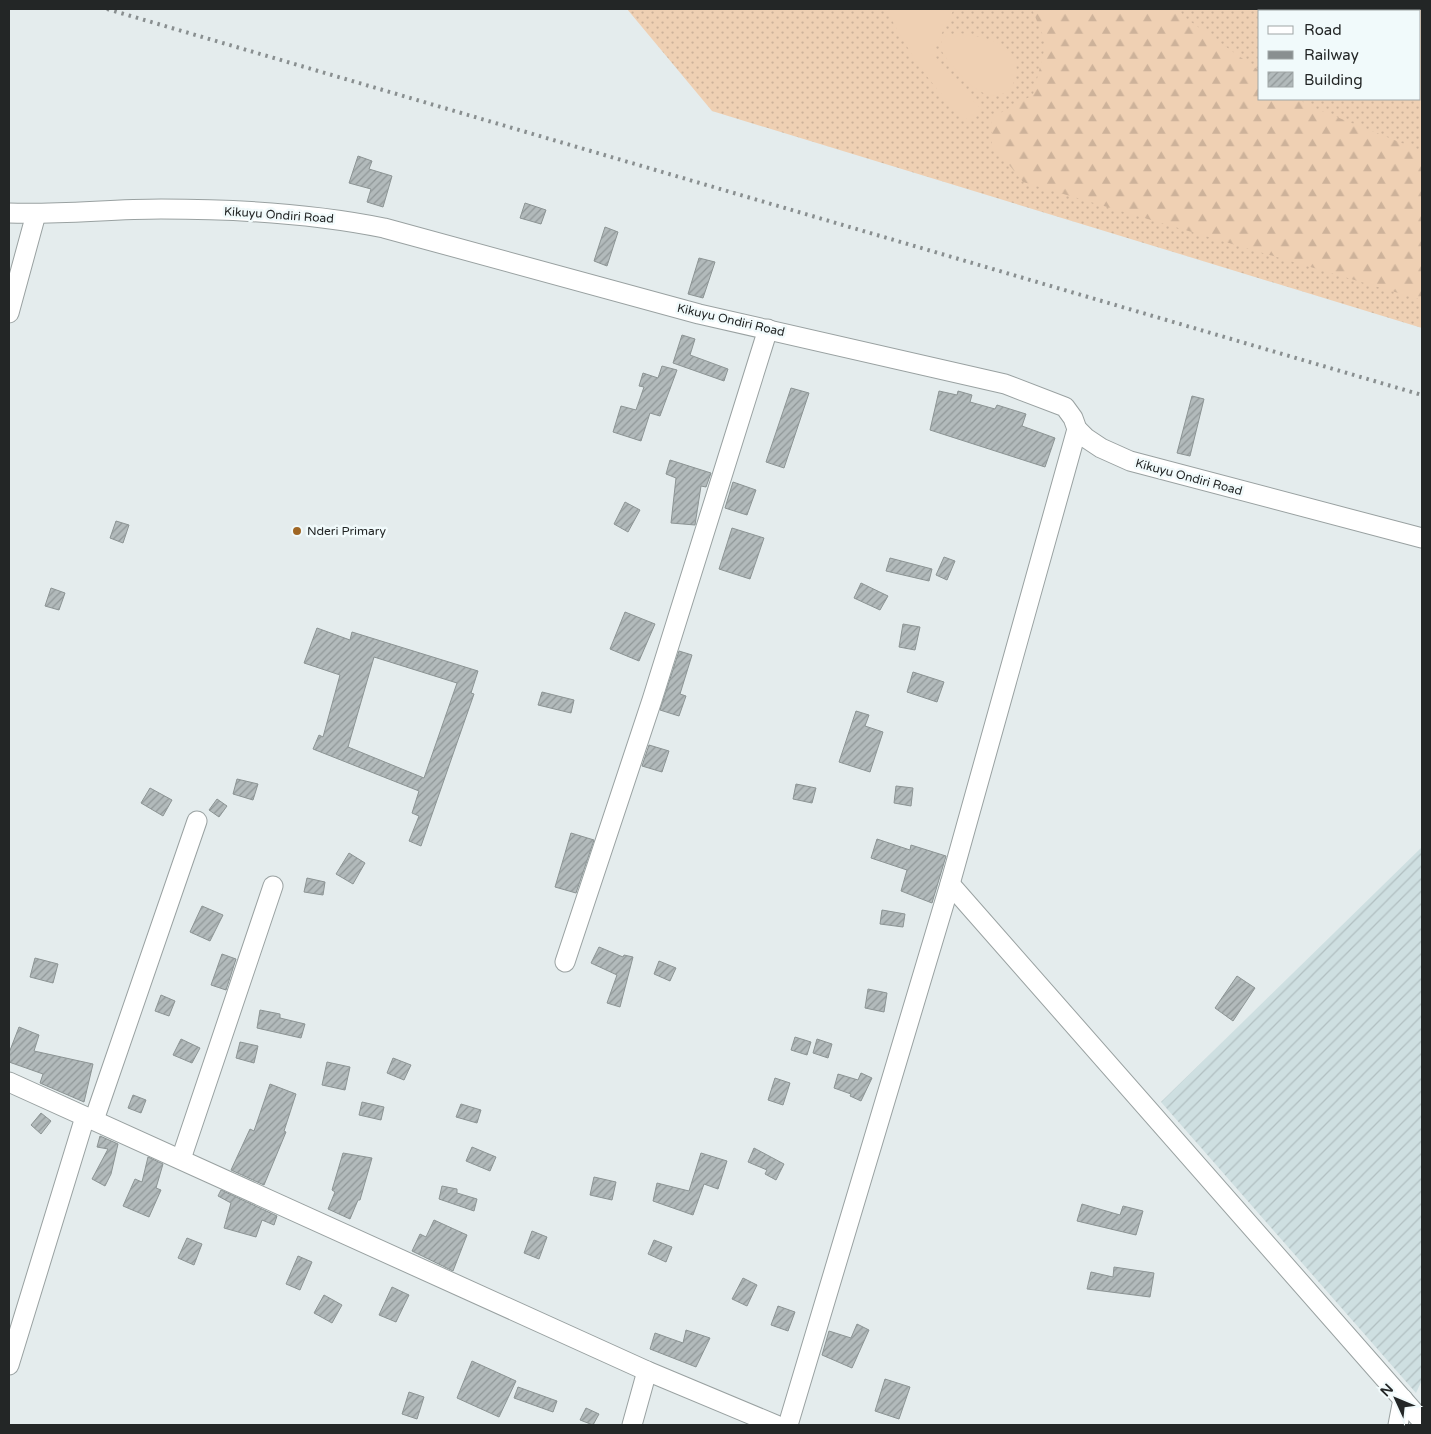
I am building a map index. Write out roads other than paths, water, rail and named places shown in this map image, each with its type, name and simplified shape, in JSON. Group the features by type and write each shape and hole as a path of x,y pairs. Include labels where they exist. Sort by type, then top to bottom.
{"street":[{"name":"Kikuyu Ondiri Road","path":"9,213 36,214 160,209 285,213 340,219 384,228 698,314 1005,384 1065,407 1073,418 1077,429 1100,448 1146,466 1422,538"},
{"path":"9,313 12,288 36,214"},
{"path":"565,962 652,700 768,329"},
{"path":"788,1425 950,884 1077,429"},
{"path":"9,1365 89,1118 197,821"},
{"path":"950,884 1422,1421"},
{"path":"181,1159 273,886"},
{"path":"9,1082 647,1371 776,1425"},
{"path":"632,1425 647,1371"},
{"path":"1398,1425 1403,1399"}],"railway":[{"path":"107,9 1422,395"}],"place":[{"name":"Nderi Primary","path":"297,531"}]}
